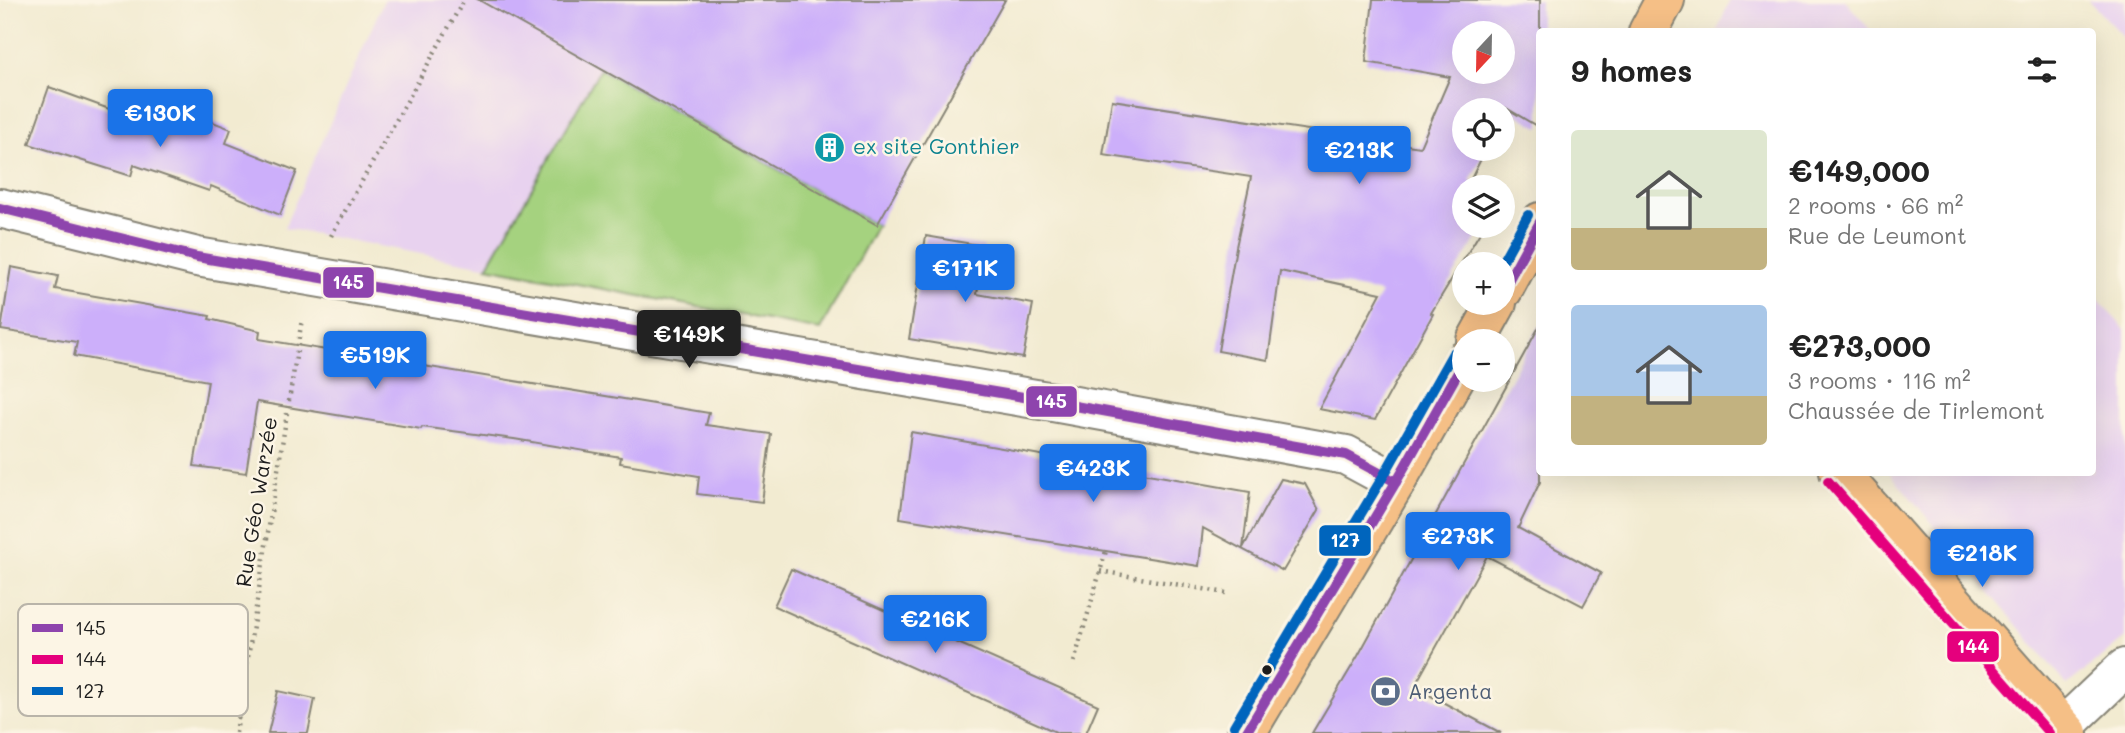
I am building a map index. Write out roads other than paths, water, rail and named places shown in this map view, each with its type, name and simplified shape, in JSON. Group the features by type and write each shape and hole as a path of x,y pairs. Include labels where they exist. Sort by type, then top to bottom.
{"main road":[{"path":"1650,28 1665,0"},
{"path":"1515,268 1536,229"},
{"path":"1246,733 1452,383"},
{"path":"1843,476 2066,730"}],"street":[{"path":"0,208 197,257 1053,402 1346,455 1396,482"},
{"path":"2066,730 2125,668"}],"place":[{"name":"ex site Gonthier","path":"830,147"},
{"name":"Argenta","path":"1385,692"}]}
